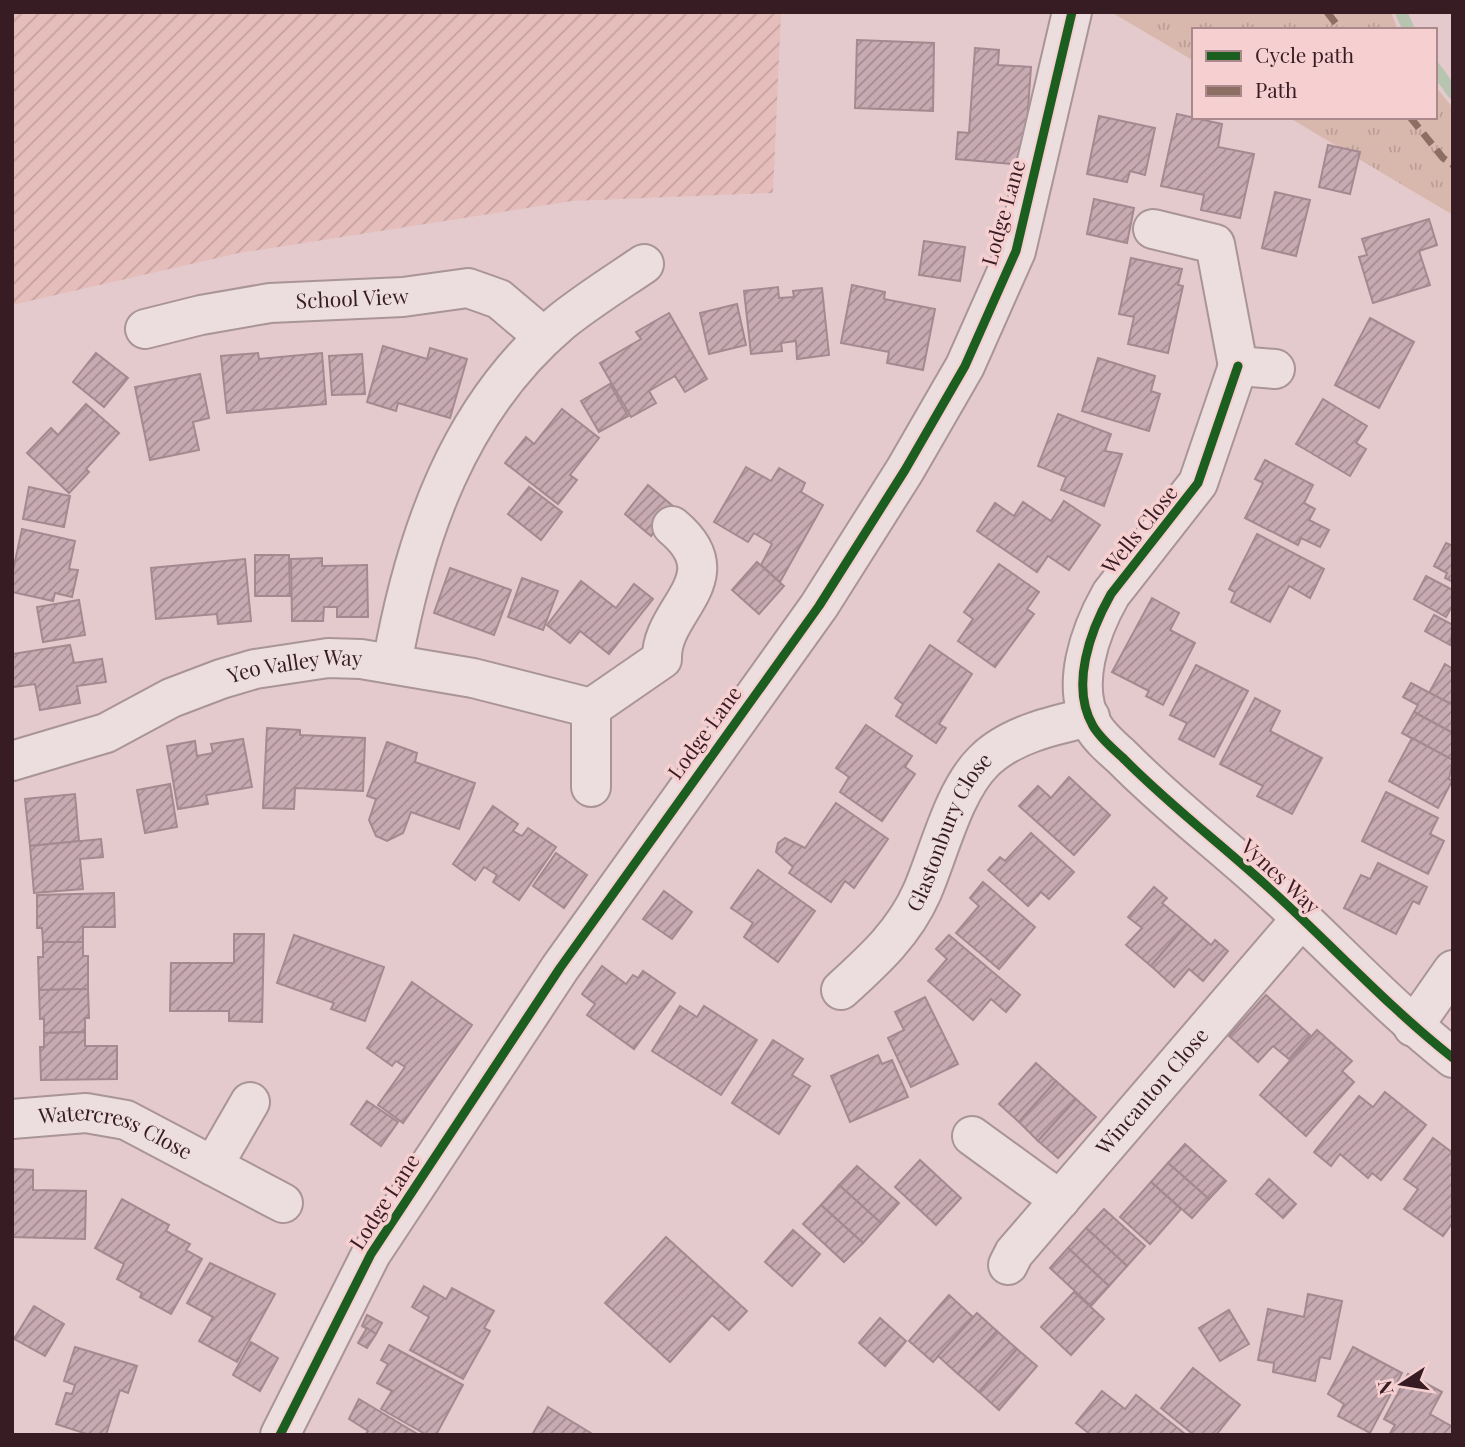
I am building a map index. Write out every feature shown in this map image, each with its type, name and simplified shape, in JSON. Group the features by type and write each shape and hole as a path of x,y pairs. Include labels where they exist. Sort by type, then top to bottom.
{"street":[{"name":"Lodge Lane","path":"280,1435 371,1254 560,968 819,606 905,470 965,366 1016,251 1072,12"},
{"name":"Wells Close","path":"1090,717 1084,700 1084,679 1091,640 1101,611 1117,586 1198,483 1238,366 1215,244 1153,229"},
{"path":"393,664 411,569 443,485 485,408 544,337 585,304 644,264"},
{"name":"School View","path":"145,329 270,303 403,297 456,289 478,289 508,305 544,337"},
{"path":"1238,366 1275,369"},
{"path":"591,787 591,708 662,659 662,646 692,592 697,574 691,547 672,526"},
{"name":"Yeo Valley Way","path":"12,761 85,741 182,694 255,669 328,658 393,664 473,678 591,708"},
{"name":"Vynes Way","path":"1090,717 1095,729 1140,776 1271,890 1413,1027 1453,1058"},
{"name":"Glastonbury Close","path":"841,990 888,948 910,915 964,790 983,762 1018,739 1090,717"},
{"name":"Wincanton Close","path":"1008,1265 1014,1253 1300,919"},
{"path":"1413,1027 1453,970"},
{"name":"Watercress Close","path":"213,1166 250,1102"},
{"name":"Watercress Close","path":"12,1119 63,1113 105,1115 125,1120 283,1203"},
{"path":"972,1136 1060,1200"}],"shaded area":[{"path":"12,12 781,12 773,193 572,201 239,253 12,305"}],"green space":[{"path":"1111,12 1391,12 1397,28 1192,28 1192,60"},
{"path":"1437,88 1453,108 1453,215 1291,119 1437,119"}],"building":[{"path":"857,40 934,43 933,111 855,108"},
{"path":"975,48 999,50 998,65 1031,67 1024,165 956,159 958,132 969,133"},
{"path":"1177,114 1222,124 1218,147 1254,154 1240,218 1201,210 1204,195 1161,186"},
{"path":"1099,116 1155,128 1145,175 1130,171 1127,182 1087,174"},
{"path":"1328,145 1360,152 1350,194 1319,187"},
{"path":"1275,192 1310,200 1296,256 1262,248"},
{"path":"1094,199 1134,208 1127,243 1087,234"},
{"path":"1429,219 1437,245 1419,251 1430,285 1373,303 1359,257 1367,255 1362,239"},
{"path":"924,241 965,247 960,281 919,275"},
{"path":"1131,258 1182,269 1178,285 1183,286 1168,353 1128,344 1134,317 1119,314"},
{"path":"852,285 885,292 884,299 935,309 923,370 887,363 889,352 841,343"},
{"path":"778,287 779,298 794,297 793,291 822,288 829,355 797,359 796,341 781,343 782,351 751,354 744,291"},
{"path":"737,304 746,345 709,354 700,313"},
{"path":"669,313 707,379 685,392 675,376 649,391 656,403 631,417 600,363 641,339 636,332"},
{"path":"1370,318 1414,342 1379,408 1335,385"},
{"path":"383,346 427,359 430,348 467,359 450,418 398,403 396,411 367,402"},
{"path":"96,353 128,378 104,407 73,382"},
{"path":"258,353 259,359 322,353 326,404 227,413 221,356"},
{"path":"362,354 365,394 332,395 329,356"},
{"path":"1098,358 1155,376 1151,391 1160,394 1149,431 1082,411"},
{"path":"200,374 209,418 193,422 199,450 150,460 135,387"},
{"path":"610,384 628,416 599,432 581,401"},
{"path":"1323,399 1367,426 1356,443 1366,449 1350,476 1296,444"},
{"path":"86,404 119,433 86,469 89,472 69,493 27,453 51,428 58,435"},
{"path":"562,409 599,438 570,475 577,480 558,504 505,463 526,437 534,444"},
{"path":"1058,414 1111,434 1105,451 1122,454 1104,506 1061,490 1066,477 1038,466"},
{"path":"1265,460 1313,485 1304,503 1315,509 1309,520 1329,530 1320,547 1301,538 1298,545 1245,518 1263,483 1255,479"},
{"path":"746,467 771,481 779,468 805,483 801,492 823,505 780,582 761,565 772,544 754,533 748,542 714,522"},
{"path":"648,485 674,507 651,536 625,514"},
{"path":"29,487 70,496 64,527 23,519"},
{"path":"529,487 562,512 541,540 508,514"},
{"path":"1064,501 1100,525 1069,570 1048,556 1037,572 977,531 995,503 1014,516 1023,502 1051,521"},
{"path":"22,529 75,541 69,569 78,570 72,597 55,593 53,601 12,592 12,575"},
{"path":"1257,534 1324,569 1310,598 1289,586 1270,622 1231,602 1235,592 1229,589"},
{"path":"1446,543 1453,546 1453,582 1445,578 1447,573 1434,566"},
{"path":"255,555 289,555 290,596 255,596"},
{"path":"322,558 322,566 367,565 368,617 337,617 337,607 324,607 323,621 292,621 291,559"},
{"path":"245,559 251,621 218,624 217,614 156,619 151,568"},
{"path":"757,562 784,586 759,614 732,590"},
{"path":"999,564 1039,592 1027,609 1034,614 995,667 958,641 973,619 964,612"},
{"path":"450,568 511,590 494,635 434,613"},
{"path":"1426,576 1453,590 1453,605 1446,617 1414,599"},
{"path":"522,578 558,591 543,630 508,617"},
{"path":"581,581 616,608 634,584 653,599 609,654 580,631 570,643 547,625"},
{"path":"1152,598 1179,613 1170,630 1195,643 1163,705 1146,696 1149,691 1112,672"},
{"path":"79,600 85,635 43,642 37,607"},
{"path":"1434,615 1453,625 1450,645 1425,631"},
{"path":"70,645 74,663 102,659 106,682 77,686 80,703 40,710 35,684 13,687 12,654"},
{"path":"930,645 972,674 939,724 946,728 936,743 896,716 903,704 895,698"},
{"path":"1445,664 1453,669 1453,705 1429,693"},
{"path":"1196,665 1248,691 1214,757 1179,739 1187,723 1170,715"},
{"path":"1411,683 1453,705 1453,733 1414,712 1418,705 1403,697"},
{"path":"1255,698 1280,711 1270,731 1322,758 1292,814 1257,796 1263,786 1220,764"},
{"path":"1414,712 1453,733 1452,760 1402,733"},
{"path":"866,725 912,756 905,767 915,774 882,821 840,792 849,777 836,768"},
{"path":"267,728 300,730 300,735 365,738 363,791 295,788 294,809 263,808"},
{"path":"1412,738 1453,760 1449,779 1452,781 1438,808 1389,781"},
{"path":"243,739 252,787 206,795 208,804 178,809 167,746 195,741 197,756 213,753 211,744"},
{"path":"387,742 417,753 415,762 475,783 459,829 411,812 403,833 387,841 376,836 369,820 376,799 367,796"},
{"path":"1069,777 1110,815 1074,855 1019,806 1038,786 1051,798"},
{"path":"170,784 177,827 145,833 137,790"},
{"path":"1386,792 1438,818 1430,834 1444,841 1428,874 1362,841"},
{"path":"75,794 79,841 30,846 25,799"},
{"path":"836,803 888,839 854,888 845,881 831,902 789,873 793,867 776,852 778,843 785,838 805,848"},
{"path":"493,806 518,824 513,831 522,836 528,828 556,847 519,900 493,882 497,875 484,867 475,880 453,864"},
{"path":"1031,833 1074,872 1049,899 1041,892 1028,906 988,870 1000,857 1005,861"},
{"path":"101,839 103,857 80,859 83,889 34,893 30,846"},
{"path":"556,853 587,875 564,908 533,886"},
{"path":"1378,863 1427,887 1419,904 1413,901 1396,934 1344,908 1361,875 1370,879"},
{"path":"758,870 815,911 778,962 744,937 753,923 731,908"},
{"path":"983,882 1035,927 999,969 956,933 979,906 970,898"},
{"path":"1154,887 1167,898 1162,903 1187,924 1151,966 1126,945 1142,928 1128,917"},
{"path":"664,891 692,912 672,939 643,919"},
{"path":"114,893 115,927 83,927 83,942 43,942 42,928 37,928 37,895"},
{"path":"1187,924 1211,945 1215,940 1228,951 1203,981 1189,969 1174,987 1151,966"},
{"path":"234,934 264,934 262,1022 229,1021 229,1011 170,1011 171,963 234,963"},
{"path":"294,935 384,967 365,1021 331,1009 334,1003 277,983"},
{"path":"949,935 1020,995 1006,1012 991,999 973,1020 928,981 947,959 936,949"},
{"path":"43,942 83,942 83,956 88,956 88,989 39,990 38,957 43,957"},
{"path":"602,966 626,984 633,975 638,978 643,971 675,993 634,1049 587,1015 595,1004 582,994"},
{"path":"412,982 472,1025 403,1123 378,1105 405,1067 396,1061 392,1066 367,1048"},
{"path":"88,989 89,1018 85,1018 85,1032 44,1033 44,1019 40,1019 39,990"},
{"path":"1266,995 1310,1035 1289,1059 1273,1046 1258,1062 1229,1036"},
{"path":"925,997 958,1064 911,1087 888,1038 904,1030 895,1012"},
{"path":"680,1006 697,1017 704,1006 757,1040 721,1095 652,1051"},
{"path":"1317,1030 1352,1061 1342,1071 1354,1082 1306,1136 1260,1095"},
{"path":"85,1032 85,1046 117,1046 117,1079 41,1080 40,1047 44,1047 44,1033"},
{"path":"773,1040 803,1059 792,1075 810,1086 779,1134 732,1103"},
{"path":"878,1055 882,1064 892,1060 908,1097 850,1122 831,1076"},
{"path":"1036,1063 1056,1081 1019,1122 999,1104"},
{"path":"1056,1081 1076,1099 1038,1141 1019,1122"},
{"path":"1385,1092 1426,1125 1381,1180 1372,1173 1368,1178 1340,1154 1331,1166 1314,1152 1359,1096 1373,1107"},
{"path":"1076,1099 1096,1117 1058,1158 1038,1141"},
{"path":"367,1101 398,1122 381,1146 351,1124"},
{"path":"1433,1138 1453,1153 1453,1222 1443,1236 1404,1209 1418,1189 1404,1179"},
{"path":"1185,1144 1226,1181 1209,1199 1168,1163"},
{"path":"920,1160 961,1198 936,1225 895,1187"},
{"path":"1168,1163 1209,1199 1192,1218 1151,1182"},
{"path":"857,1166 899,1203 881,1223 839,1185"},
{"path":"12,1169 33,1170 33,1190 86,1191 85,1239 12,1237"},
{"path":"1269,1179 1296,1204 1283,1218 1256,1194"},
{"path":"1151,1182 1181,1209 1150,1244 1120,1217"},
{"path":"839,1185 881,1223 863,1243 821,1205"},
{"path":"122,1199 169,1225 166,1231 190,1244 186,1250 202,1259 171,1314 140,1297 142,1293 117,1279 124,1264 95,1248"},
{"path":"821,1205 863,1243 844,1262 803,1224"},
{"path":"1104,1209 1145,1246 1127,1266 1086,1228"},
{"path":"1086,1228 1127,1266 1109,1286 1068,1248"},
{"path":"793,1230 820,1254 792,1286 765,1262"},
{"path":"666,1237 747,1311 729,1330 712,1315 670,1362 605,1303"},
{"path":"1068,1248 1109,1286 1091,1306 1050,1268"},
{"path":"210,1263 275,1294 237,1362 199,1341 213,1317 187,1303"},
{"path":"424,1286 446,1299 452,1288 494,1311 484,1328 490,1331 463,1379 410,1350 429,1317 412,1307"},
{"path":"1074,1292 1104,1319 1071,1355 1041,1327"},
{"path":"1308,1294 1342,1301 1330,1359 1320,1357 1315,1381 1273,1372 1274,1363 1258,1360 1268,1309 1304,1317"},
{"path":"949,1295 973,1317 933,1362 909,1341"},
{"path":"34,1306 64,1324 45,1356 14,1339"},
{"path":"1229,1310 1249,1344 1220,1361 1199,1328"},
{"path":"977,1313 997,1331 958,1374 938,1356"},
{"path":"367,1315 382,1323 376,1334 362,1326"},
{"path":"880,1318 906,1341 885,1366 859,1343"},
{"path":"367,1328 376,1334 367,1348 358,1343"},
{"path":"997,1331 1017,1349 979,1392 958,1374"},
{"path":"251,1342 278,1358 260,1391 233,1375"},
{"path":"389,1345 463,1385 436,1435 427,1435 381,1409 392,1391 377,1383 388,1364 381,1360"},
{"path":"75,1347 137,1366 128,1393 120,1390 106,1435 90,1435 56,1424 66,1393 72,1394 75,1385 64,1381"},
{"path":"1353,1347 1402,1373 1370,1433 1338,1416 1344,1404 1328,1394"},
{"path":"1017,1349 1037,1366 999,1410 979,1392"},
{"path":"1193,1368 1240,1405 1216,1435 1194,1435 1161,1408"},
{"path":"1408,1374 1442,1392 1430,1414 1453,1427 1453,1435 1389,1435 1395,1425 1384,1419"},
{"path":"1102,1391 1125,1409 1136,1395 1185,1434 1091,1435 1076,1423"},
{"path":"359,1399 419,1435 365,1435 368,1431 349,1419"},
{"path":"548,1407 594,1435 532,1435"}],"waterway":[{"path":"1401,12 1408,28"},
{"path":"1437,71 1453,93"}],"marked path":[{"path":"1327,12 1339,28"},
{"path":"1412,119 1443,158 1453,165"}],"cycle path":[{"path":"280,1435 371,1254 560,968 819,606 905,470 965,366 1016,251 1072,12"},
{"path":"1238,366 1198,483 1111,594 1103,609 1090,641 1083,676 1086,710 1093,726 1106,743 1269,888 1382,996 1453,1058"}]}
